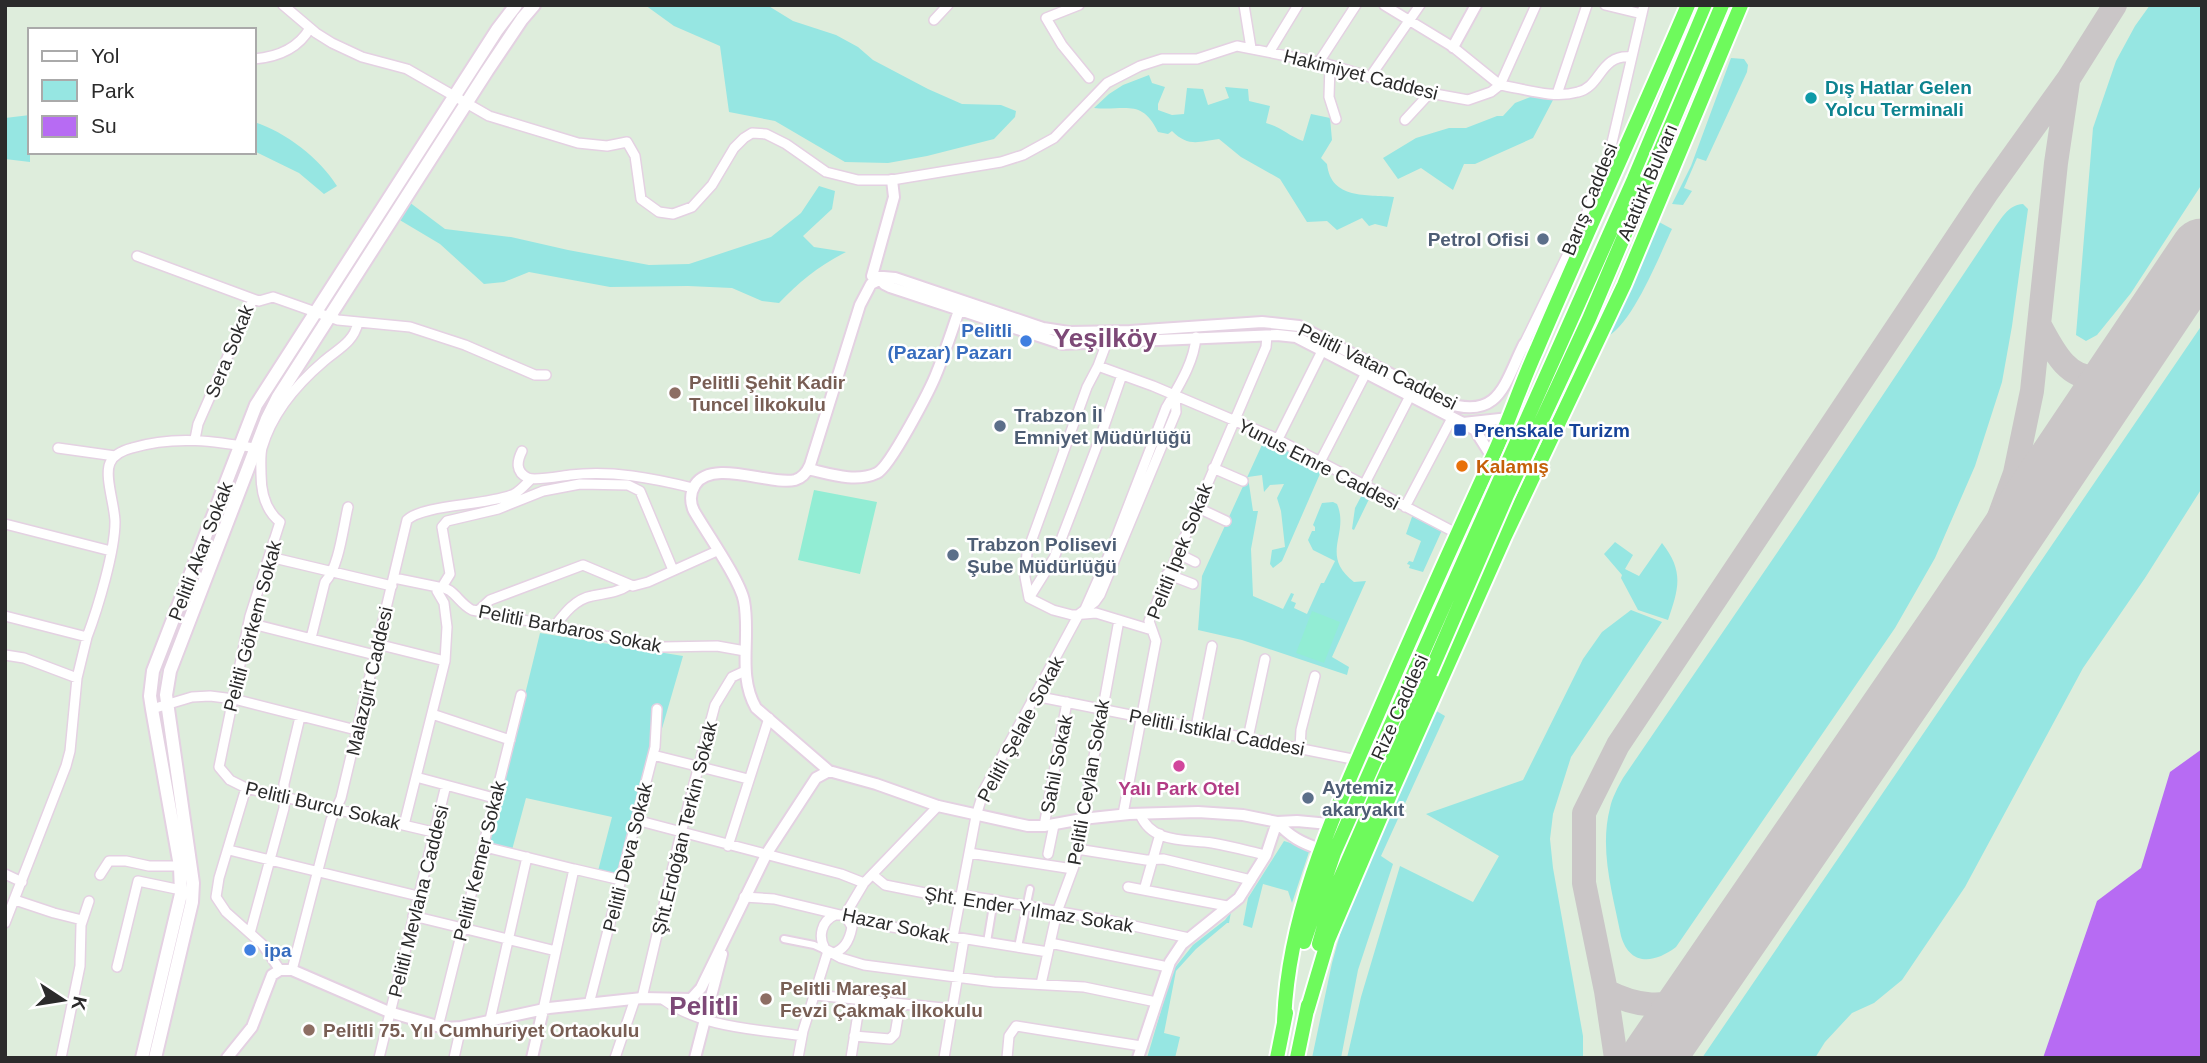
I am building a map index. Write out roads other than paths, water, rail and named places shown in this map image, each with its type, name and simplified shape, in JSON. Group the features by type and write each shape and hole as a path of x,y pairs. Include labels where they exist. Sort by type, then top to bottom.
{"highway":[{"path":"1284,1022 1286,987 1308,889 1329,824 1509,418 1531,363 1531,346 1688,5"},
{"name":"Atatürk Bulvarı","path":"1554,360 1707,5"},
{"name":"Atatürk Bulvarı","path":"1561,378 1722,5"},
{"path":"1307,1011 1328,940 1390,795 1505,536 1638,251 1741,5"},
{"name":"Rize Caddesi","path":"1297,1058 1316,955 1333,895 1423,671 1554,360"},
{"name":"Rize Caddesi","path":"1277,1058 1296,968 1334,853 1561,378"},
{"path":"1518,396 1532,413"}],"main road":[{"name":"Pelitli Akar Sokak","path":"142,1058 181,890 180,866 150,696 153,671 256,405 496,30 516,5"},
{"name":"Pelitli Akar Sokak","path":"155,1058 192,902 193,883 166,695 170,671 278,397 522,19 534,5"}],"street":[{"path":"283,5 332,43 362,57 407,68 466,105 489,116 578,143 607,146 627,142 635,156 641,199 659,212 673,214 692,207 712,185 734,148 752,133 766,134 786,144 826,172 858,180 892,180 894,197 872,276 881,279"},
{"path":"934,20 948,5"},
{"path":"1079,5 1046,18 1062,45 1089,78"},
{"path":"1244,5 1251,48"},
{"path":"1270,51 1298,5"},
{"path":"1320,62 1338,29 1356,5"},
{"path":"1384,5 1453,47 1500,85 1556,94 1578,93 1585,89 1609,62 1622,56 1631,57"},
{"path":"1370,77 1420,5"},
{"path":"1453,47 1476,5"},
{"path":"1500,85 1536,5"},
{"path":"1556,94 1587,5"},
{"path":"1605,5 1643,10"},
{"name":"Barış Caddesi","path":"1531,346 1607,164 1643,10"},
{"path":"256,59 290,50 304,39 310,28"},
{"name":"Hakimiyet Caddesi","path":"892,180 975,167 1023,155 1054,138 1107,83 1150,61 1197,59 1237,46 1320,62 1430,93 1468,100 1491,92 1500,85"},
{"path":"1330,65 1329,97 1336,119"},
{"path":"1405,120 1430,93"},
{"name":"Sera Sokak","path":"137,256 253,299 198,424 195,439"},
{"path":"1029,598 1025,565 1029,544 1108,337 1063,344 895,278 881,279 871,284 860,305 808,469 794,481 723,473 705,477 693,488 691,505 744,600 745,671 751,699 756,708 830,771 866,780 938,806 1028,826 1123,814 1220,813 1278,822 1329,824"},
{"path":"253,299 259,301 273,297 329,318 410,327 465,345 535,375 546,375"},
{"path":"808,469 862,477 879,472 883,468 895,451 936,374 961,305"},
{"name":"Pelitli Vatan Caddesi","path":"1108,337 1262,322 1292,324 1322,336 1446,403 1468,408 1478,408 1497,399 1531,346"},
{"path":"5,923 70,751 78,678 111,551 115,521 110,463 125,450 153,442 195,439 259,449 294,389 326,359 352,340 358,323"},
{"name":"Pelitli İpek Sokak","path":"1123,814 1156,641 1149,621 1266,347 1267,335"},
{"name":"Pelitli Vatan Caddesi","path":"1108,337 1296,337 1464,424"},
{"name":"Pelitli Şelale Sokak","path":"944,1058 957,977 961,896 976,816 984,790 1082,611 1166,408 1194,351 1196,338"},
{"path":"1531,346 1554,360"},
{"path":"1278,439 1323,349"},
{"path":"1531,363 1544,355 1554,360 1588,363"},
{"name":"Yunus Emre Caddesi","path":"1098,366 1278,439 1456,533"},
{"path":"1320,462 1366,373"},
{"path":"1029,598 1054,558 1122,375"},
{"path":"1364,485 1410,396"},
{"path":"1464,424 1509,418 1567,405"},
{"path":"1405,507 1452,418"},
{"path":"1464,424 1475,430 1492,457"},
{"path":"58,448 116,456"},
{"name":"Pelitli Görkem Sokak","path":"219,767 249,623 280,522 268,509 265,500 261,484 259,449"},
{"path":"522,451 517,460 518,467 520,472 531,479 605,473 653,478 693,488"},
{"path":"1213,468 1243,481"},
{"name":"Malazgirt Caddesi","path":"292,970 353,751 407,520 413,515 434,509 482,503 517,493 531,479"},
{"path":"404,825 445,661 447,627 444,603 437,592 450,573 442,527 447,521 498,509 543,491 580,484 628,485 640,491 673,570"},
{"path":"311,639 348,507"},
{"path":"1196,508 1226,521"},
{"path":"5,524 111,551"},
{"path":"478,611 490,600 583,565 629,585 640,585 718,551"},
{"path":"1177,553 1195,562"},
{"path":"270,557 393,582 440,587"},
{"path":"1167,574 1193,584"},
{"path":"554,627 579,601 589,596 612,593 629,585"},
{"name":"Pelitli Barbaros Sokak","path":"440,587 450,590 465,606 478,611 662,647 716,646 746,652"},
{"path":"1029,598 1072,615 1082,611 1096,612 1153,630"},
{"path":"5,616 87,637"},
{"name":"Pelitli Ceylan Sokak","path":"1041,984 1057,912 1073,869 1119,620"},
{"path":"249,623 311,639 445,661"},
{"path":"1196,727 1212,646"},
{"path":"5,655 24,658 78,678"},
{"path":"1248,738 1265,659"},
{"name":"Şht.Erdoğan Terkin Sokak","path":"615,1058 638,999 715,705 732,677 745,671"},
{"path":"1300,748 1300,730 1315,676"},
{"name":"Pelitli Kemer Sokak","path":"438,1027 521,695"},
{"path":"152,709 201,696 233,699 356,730"},
{"name":"Pelitli İstiklal Caddesi","path":"1035,696 1357,760"},
{"name":"Sahil Sokak","path":"1048,854 1049,825 1067,702"},
{"name":"Pelitli Deva Sokak","path":"589,1004 653,755 657,709"},
{"path":"432,714 510,740"},
{"path":"250,933 284,808 284,785 300,717"},
{"path":"728,845 769,718"},
{"path":"653,755 748,779"},
{"name":"Pelitli Burcu Sokak","path":"219,767 230,780 246,788 433,832"},
{"path":"227,1058 247,1034 272,975 280,970 292,970 391,1012 438,1027 461,1027 543,1010 589,1004 638,999 685,1001 696,995 765,856 816,778 830,771"},
{"path":"416,777 494,798"},
{"name":"Pelitli Mevlana Caddesi","path":"379,1058 446,785"},
{"path":"246,788 219,878 216,897 226,912 262,944 280,970"},
{"path":"845,915 864,883 938,806"},
{"path":"1140,814 1148,828 1171,839 1212,843 1266,855"},
{"path":"636,820 841,874 864,883"},
{"path":"1278,822 1288,834 1301,843 1320,849"},
{"path":"1007,1058 1009,1036 1016,1026 1140,1052 1168,967 1177,950 1239,898 1266,855 1278,822"},
{"path":"1144,890 1160,834"},
{"path":"482,850 489,848 621,880"},
{"path":"1077,849 1146,860 1163,859 1251,880"},
{"path":"229,850 418,895"},
{"path":"968,853 1073,869"},
{"path":"490,1020 527,857"},
{"path":"100,875 109,862 180,866"},
{"path":"531,1058 574,869"},
{"path":"5,874 22,883"},
{"name":"Şht. Ender Yılmaz Sokak","path":"873,875 885,885 930,894 994,900 1189,938"},
{"path":"117,967 138,881 181,890"},
{"path":"1128,887 1227,906"},
{"path":"1018,947 1030,889"},
{"name":"Hazar Sokak","path":"744,897 774,900 845,915 854,920 959,938 1018,947 1049,948 1168,967"},
{"path":"15,900 82,920"},
{"path":"986,942 994,900"},
{"path":"61,1058 80,965 82,920 89,901"},
{"path":"845,915 831,916 825,923 822,946 841,958 864,965 994,982 1084,987 1156,1002"},
{"path":"783,940 833,953 840,951 847,942 852,926 845,915"},
{"path":"413,916 556,951"},
{"path":"695,1058 726,937"},
{"path":"798,1058 828,951"},
{"path":"815,995 953,1009"},
{"path":"664,1000 687,1015 704,1020 802,1036"},
{"path":"851,1058 860,1001"},
{"path":"854,1035 890,1039 895,1034 900,1005"},
{"path":"454,1058 461,1027"}],"water":[{"path":"2202,749 2202,1058 2043,1058 2097,901 2141,868 2170,772"}],"place":[{"name":"Dış Hatlar Gelen Yolcu Terminali","path":"1811,98"},
{"name":"Petrol Ofisi","path":"1543,239"},
{"name":"Pelitli (Pazar) Pazarı","path":"1026,341"},
{"name":"Pelitli Şehit Kadir Tuncel İlkokulu","path":"675,393"},
{"name":"Trabzon İl Emniyet Müdürlüğü","path":"1000,426"},
{"name":"Prenskale Turizm","path":"1460,430"},
{"name":"Kalamış","path":"1462,466"},
{"name":"Trabzon Polisevi Şube Müdürlüğü","path":"953,555"},
{"name":"Yalı Park Otel","path":"1179,766"},
{"name":"Aytemiz akaryakıt","path":"1308,798"},
{"name":"ipa","path":"250,950"},
{"name":"Pelitli Mareşal Fevzi Çakmak İlkokulu","path":"766,999"},
{"name":"Pelitli 75. Yıl Cumhuriyet Ortaokulu","path":"309,1030"}],"district":[{"name":"Yeşilköy","path":"1105,338"},
{"name":"Pelitli","path":"704,1006"}]}
